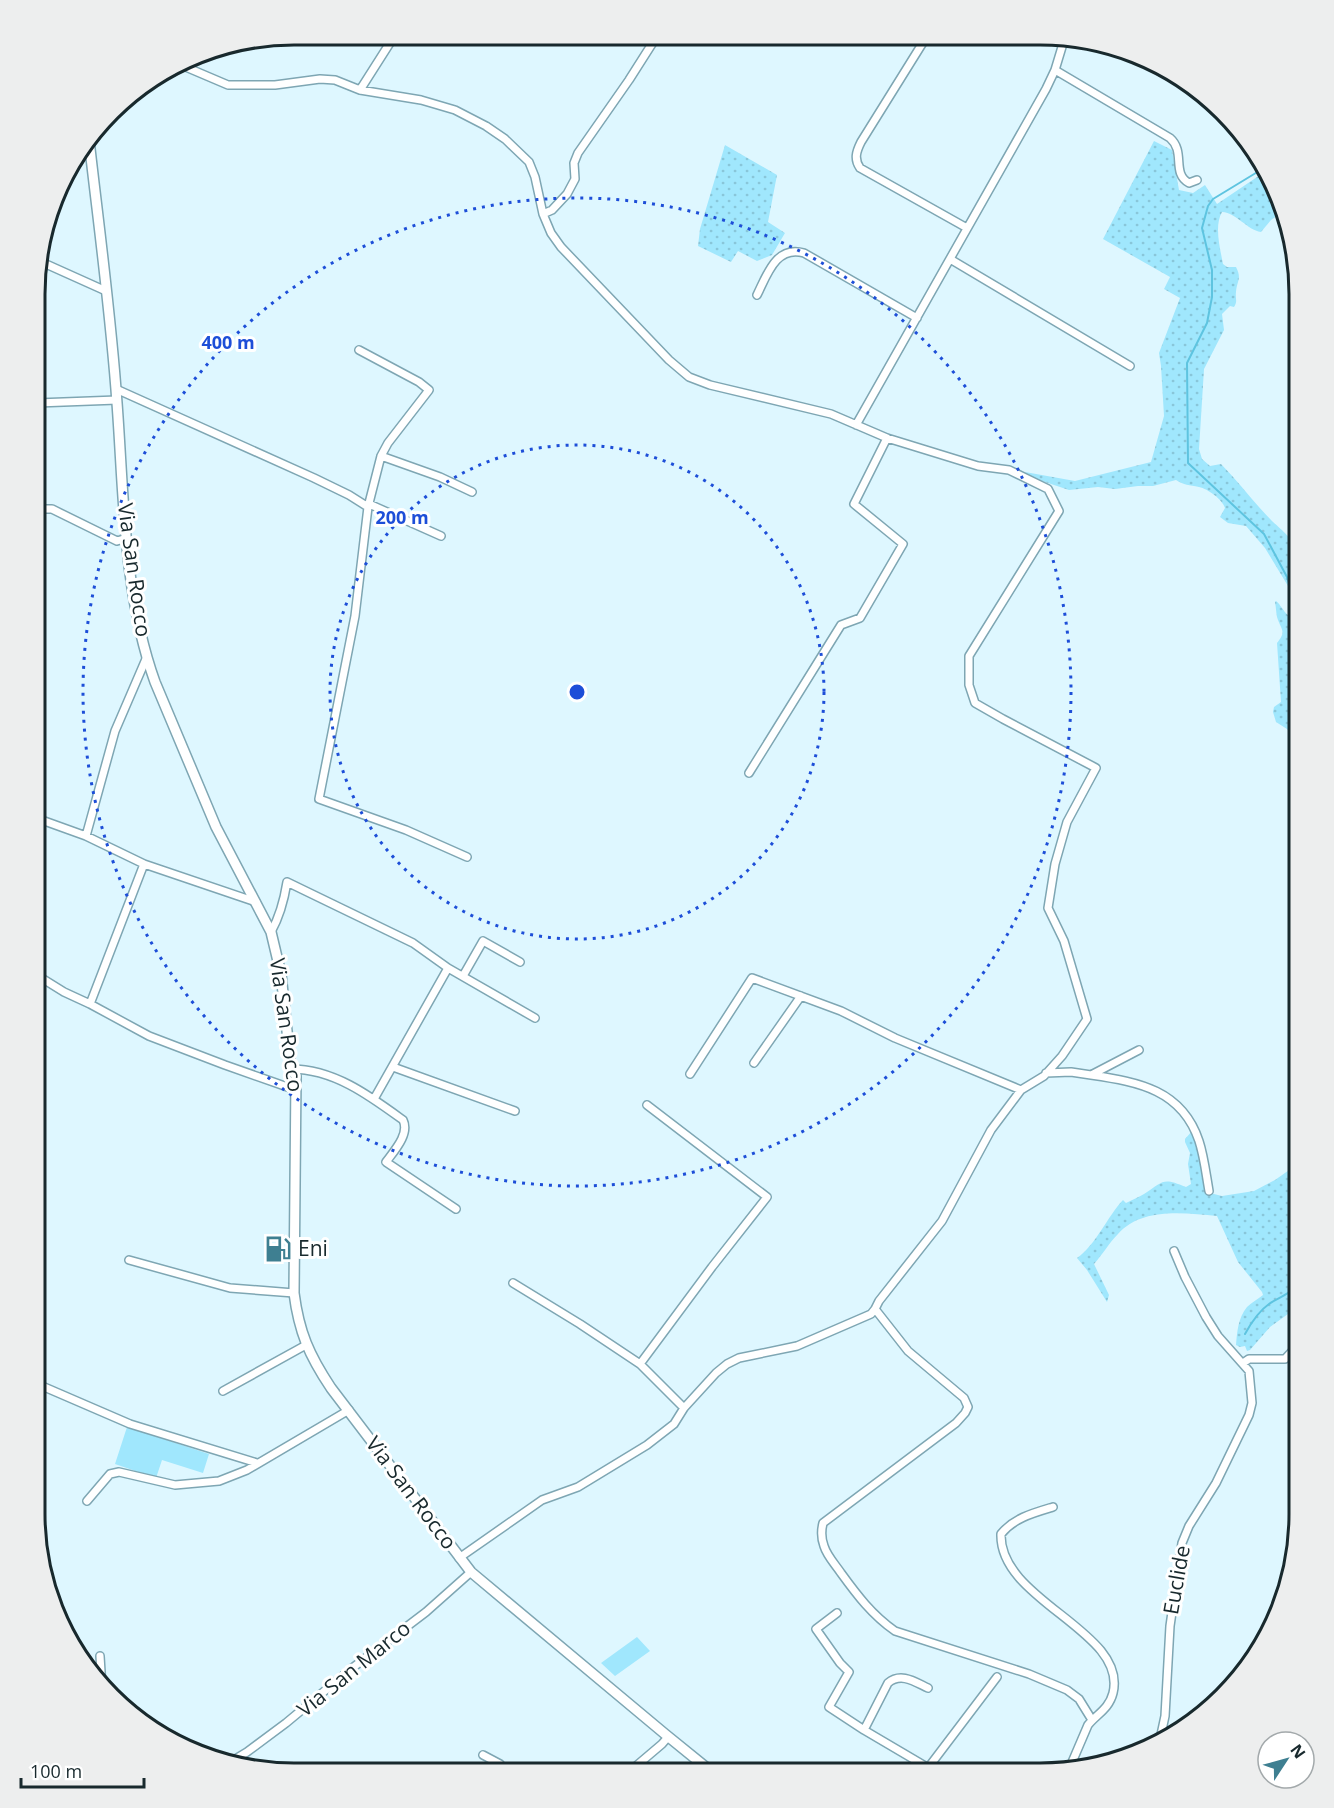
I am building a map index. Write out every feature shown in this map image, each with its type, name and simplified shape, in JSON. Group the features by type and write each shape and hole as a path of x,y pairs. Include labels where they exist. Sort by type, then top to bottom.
{"street":[{"path":"360,90 389,45"},
{"path":"543,214 552,210 567,194 575,179 574,163 578,153 651,45"},
{"path":"921,45 861,142 856,161 860,168 968,228"},
{"path":"856,425 1046,90 1062,46"},
{"path":"189,69 228,85 275,85 320,79 335,80 360,90 421,100 455,110 505,139 529,162 535,177 543,214 551,233 561,247 669,360 689,377 710,385 831,414 887,438 978,466 1009,470 1048,489 1059,511 969,656 969,685 975,703 1096,768 1067,822 1055,864 1048,908 1064,941 1087,1018 1062,1056 1046,1073 1021,1090 991,1130 942,1221 871,1314 797,1346 733,1361 716,1373 684,1408 674,1424 647,1445 588,1482 542,1500 459,1558"},
{"path":"1055,70 1170,138 1178,146 1181,175 1184,180 1189,183 1197,180"},
{"name":"Via San Rocco","path":"90,151 116,389 127,538 134,599 146,658 216,827 271,932 281,974 291,1069 296,1076 294,1293 298,1320 306,1345 316,1366 331,1388 471,1572 700,1763"},
{"path":"757,295 773,263 788,251 796,250 917,318"},
{"path":"950,259 1130,366"},
{"path":"47,264 106,291"},
{"path":"359,350 419,382 429,390 388,443 381,456 368,506 355,616 319,799 406,830 467,857"},
{"path":"116,389 314,478 368,506 441,536"},
{"path":"45,403 117,400"},
{"path":"749,772 841,625 860,618 903,544 854,504 887,438"},
{"path":"381,456 440,477 472,492"},
{"path":"45,509 52,509 117,541 127,538"},
{"path":"86,836 115,731 146,658"},
{"path":"45,821 86,836 144,864 256,902"},
{"path":"90,1004 144,864"},
{"path":"271,932 279,918 287,882 413,943 448,968 535,1018"},
{"path":"463,976 483,941 520,962"},
{"path":"374,1099 448,968"},
{"path":"690,1074 752,978 841,1011 895,1038 1021,1090"},
{"path":"45,980 149,1036 296,1090"},
{"path":"754,1063 801,996"},
{"path":"1091,1075 1139,1050"},
{"path":"393,1067 515,1111"},
{"path":"291,1069 315,1070 337,1079 374,1099 403,1120 405,1131 386,1162 456,1209"},
{"path":"1046,1073 1071,1072 1126,1080 1151,1089 1176,1102 1185,1113 1196,1134 1209,1191"},
{"path":"640,1364 767,1197 648,1105"},
{"path":"1174,1251 1206,1317 1218,1336 1243,1363 1249,1359 1285,1359 1289,1355"},
{"path":"129,1260 230,1288 294,1293"},
{"path":"513,1283 640,1364 684,1408"},
{"path":"875,1309 908,1351 956,1390 964,1398 968,1407 956,1423 823,1523 821,1532 823,1544 829,1556 865,1605 878,1619 895,1631 1029,1674 1066,1690 1079,1699 1092,1720"},
{"path":"224,1391 306,1345"},
{"name":"Euclide","path":"1162,1732 1165,1716 1170,1626 1182,1543 1216,1483 1249,1415 1252,1395 1249,1371 1243,1363"},
{"path":"45,1387 130,1424 257,1463"},
{"path":"87,1501 111,1474 119,1472 175,1485 219,1481 247,1470 349,1410"},
{"path":"1053,1507 1023,1516 1010,1524 1001,1534 1000,1544 1010,1568 1042,1600 1099,1647 1107,1658 1113,1673 1113,1693 1108,1705 1098,1717 1092,1720 1072,1761"},
{"name":"Via San Marco","path":"239,1757 286,1723 351,1669 426,1612 471,1572"},
{"path":"837,1613 816,1629 840,1664 849,1672 829,1707 920,1763"},
{"path":"100,1656 101,1671"},
{"path":"864,1730 888,1683 892,1680 898,1677 928,1688"},
{"path":"932,1763 997,1677"},
{"path":"639,1763 668,1737"},
{"path":"483,1755 498,1763"}],"shaded area":[{"path":"1154,141 1172,150 1179,190 1193,193 1205,185 1217,204 1259,176 1277,216 1261,232 1222,212 1218,224 1223,264 1227,267 1236,267 1239,277 1235,305 1230,306 1222,314 1224,330 1204,369 1199,449 1202,459 1210,466 1221,464 1289,538 1289,594 1288,586 1265,548 1246,526 1228,523 1220,517 1225,508 1218,498 1203,488 1176,480 1153,486 1069,490 1030,477 1025,472 1075,481 1151,462 1164,416 1159,353 1180,298 1164,289 1170,277 1103,239"},
{"path":"725,145 777,175 768,222 785,233 772,255 757,261 738,251 731,262 698,246 700,229"},
{"path":"1276,601 1288,615 1289,613 1289,732 1276,722 1273,712 1274,707 1281,702 1277,643 1282,633 1277,617"},
{"path":"1193,1130 1210,1193 1222,1196 1254,1191 1289,1170 1289,1313 1270,1327 1247,1351 1245,1346 1236,1345 1240,1320 1247,1307 1263,1295 1238,1262 1217,1216 1164,1214 1139,1219 1128,1225 1115,1237 1094,1264 1109,1295 1107,1302 1077,1258 1090,1246 1123,1200 1126,1203 1167,1181 1186,1187 1191,1184 1188,1164 1190,1153 1185,1139"},
{"path":"127,1427 209,1454 203,1473 162,1460 156,1478 115,1464"},
{"path":"637,1637 650,1651 615,1676 601,1663"}],"waterway":[{"path":"1257,172 1213,199 1208,206 1202,228 1212,270 1212,297 1207,323 1187,363 1188,463 1264,534 1289,583"},
{"path":"1245,1334 1262,1310 1289,1293"}],"place":[{"name":"Eni","path":"278,1249"}]}
